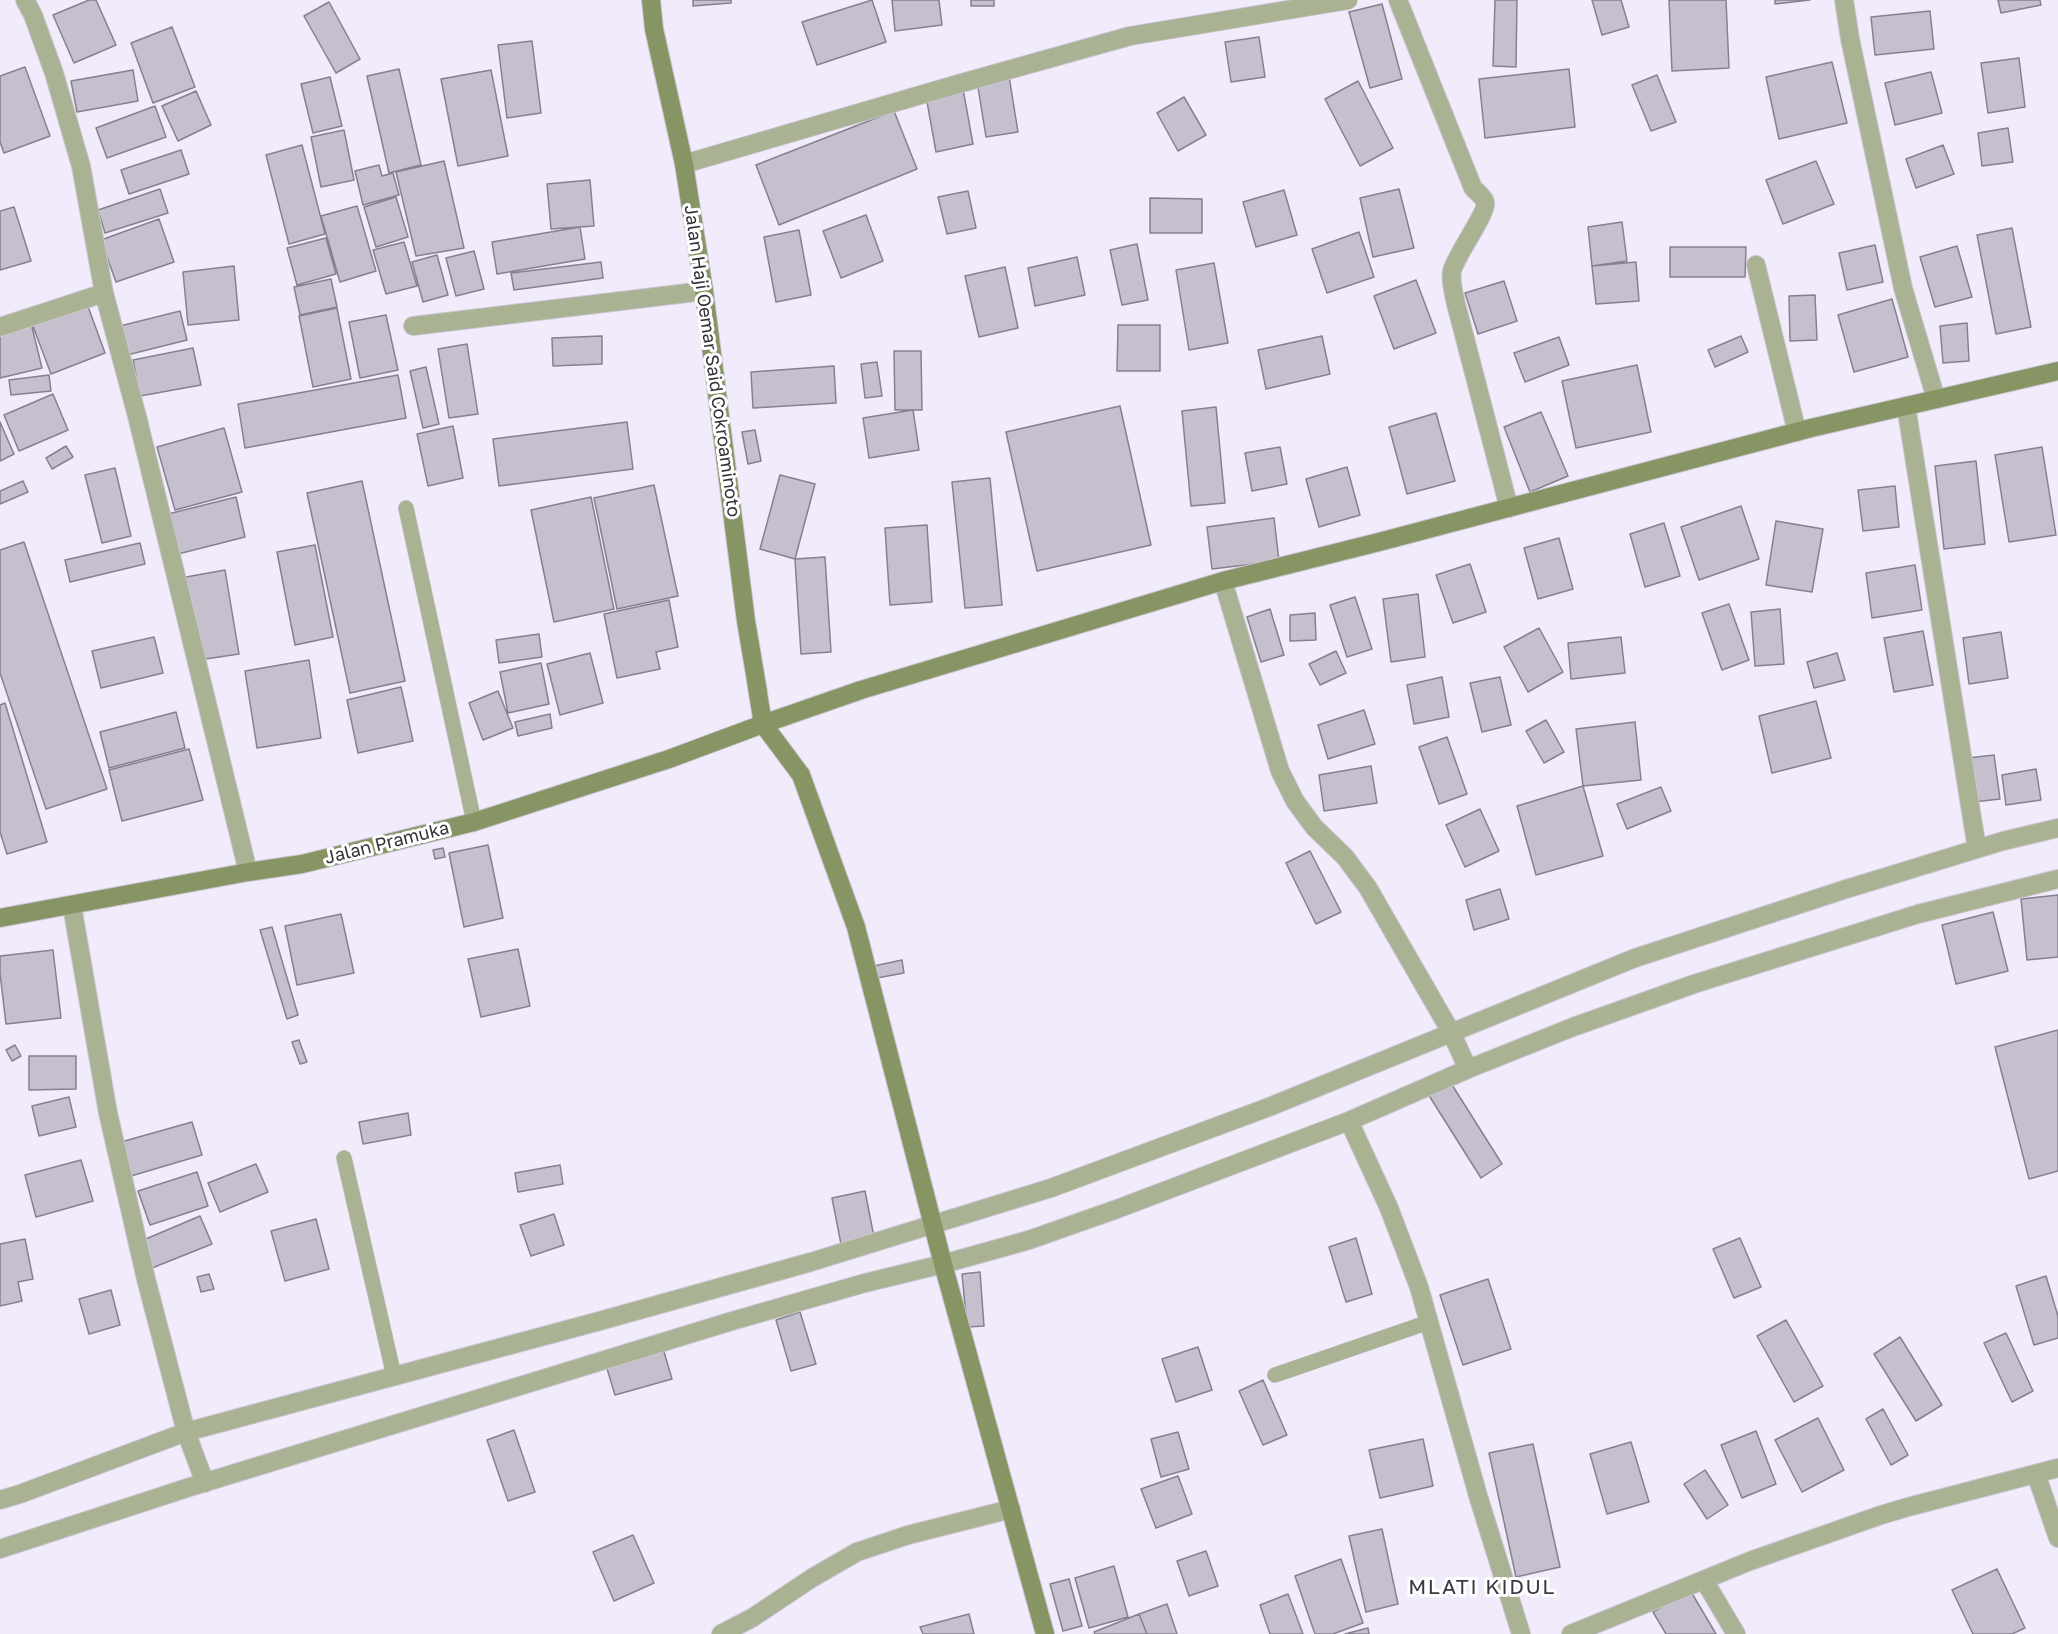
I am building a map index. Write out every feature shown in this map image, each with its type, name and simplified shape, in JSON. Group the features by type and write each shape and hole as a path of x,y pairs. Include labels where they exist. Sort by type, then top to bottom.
{"street":[{"path":"25,0 33,15 54,73 81,166 104,293 140,428 248,872"},
{"name":"Jalan Haji Oemar Said Cokroaminoto","path":"651,0 654,29 684,164 704,291 746,621 763,724"},
{"path":"684,164 1130,36 1348,0"},
{"path":"1398,0 1473,188 1486,203 1451,274 1456,304 1509,508"},
{"path":"1844,0 1850,39 1903,288 1936,399"},
{"path":"1756,265 1797,432"},
{"path":"413,326 704,291"},
{"path":"0,327 104,293"},
{"name":"Jalan Pramuka","path":"0,918 302,864 474,822 669,759 861,690 1223,581 1797,432 2058,371"},
{"path":"1906,406 1977,849"},
{"path":"1223,581 1280,771 1295,801 1314,827 1345,857 1368,888 1453,1036 1466,1065"},
{"path":"763,724 801,775 856,927 942,1260 1045,1634"},
{"path":"0,1500 188,1438 394,1376 935,1229 1269,1107 1453,1036 1635,958 1843,890 2003,841 2058,828"},
{"path":"0,1549 204,1479 942,1260 1029,1240 1349,1121 1466,1065 1694,984 1918,914 2058,879"},
{"path":"72,906 108,1113 146,1279 188,1438 204,1479"},
{"path":"1349,1121 1389,1208 1419,1287 1479,1499 1521,1634"},
{"path":"1572,1634 1750,1562 1881,1515 2058,1468"},
{"path":"2036,1474 2058,1538"},
{"path":"721,1634 752,1618 812,1578 857,1552 908,1535 1011,1509"},
{"path":"1704,1580 1736,1634"}],"lane":[{"path":"406,508 474,822"},
{"path":"344,1158 394,1376"},
{"path":"1275,1375 1429,1322"}],"building":[{"path":"89,0 96,0 116,45 74,63 53,15"},
{"path":"693,0 731,0 731,3 693,6"},
{"path":"872,0 886,42 817,65 802,22"},
{"path":"892,0 939,0 942,25 895,31"},
{"path":"971,0 994,0 994,6 971,6"},
{"path":"1495,0 1517,0 1516,67 1493,66"},
{"path":"1592,0 1621,0 1629,27 1602,35"},
{"path":"1669,0 1726,0 1729,68 1672,71"},
{"path":"1775,0 1810,0 1775,4"},
{"path":"1998,0 2040,0 2041,5 2001,13"},
{"path":"329,2 360,59 336,73 304,16"},
{"path":"1382,4 1402,79 1370,88 1349,12"},
{"path":"1930,11 1934,49 1875,55 1871,17"},
{"path":"172,27 195,87 153,103 131,43"},
{"path":"1259,37 1265,77 1231,82 1225,42"},
{"path":"532,41 541,113 507,118 498,45"},
{"path":"2019,58 2025,107 1988,113 1981,63"},
{"path":"1832,62 1847,123 1779,139 1766,77"},
{"path":"25,67 50,136 4,153 0,142 0,76"},
{"path":"399,69 421,165 389,173 367,76"},
{"path":"1569,69 1575,127 1485,138 1479,79"},
{"path":"133,70 138,101 77,112 71,81"},
{"path":"491,70 508,156 458,166 441,79"},
{"path":"1931,72 1942,113 1895,125 1885,83"},
{"path":"1657,75 1676,122 1651,131 1632,85"},
{"path":"1009,76 1018,132 986,137 977,81"},
{"path":"330,77 342,126 313,133 301,84"},
{"path":"1358,81 1393,148 1360,166 1325,99"},
{"path":"963,89 973,144 936,152 926,96"},
{"path":"196,91 211,125 178,141 162,106"},
{"path":"1184,97 1206,135 1178,151 1157,113"},
{"path":"155,106 166,137 107,158 96,128"},
{"path":"894,111 917,169 779,225 756,165"},
{"path":"2008,128 2013,162 1982,166 1978,133"},
{"path":"344,130 354,180 321,187 311,137"},
{"path":"302,145 325,234 289,244 266,155"},
{"path":"1943,145 1954,174 1916,188 1906,159"},
{"path":"181,150 189,174 129,194 121,170"},
{"path":"444,161 464,248 416,256 396,172"},
{"path":"1816,161 1834,204 1783,224 1766,180"},
{"path":"379,165 382,176 393,173 399,195 363,205 355,171"},
{"path":"590,180 594,226 551,229 547,184"},
{"path":"160,189 168,213 105,233 98,210"},
{"path":"1399,189 1414,248 1373,257 1360,198"},
{"path":"1284,190 1297,235 1256,247 1243,202"},
{"path":"968,191 976,228 947,234 938,197"},
{"path":"396,197 408,237 376,247 364,207"},
{"path":"1150,198 1202,199 1202,233 1150,233"},
{"path":"357,206 376,271 340,282 321,216"},
{"path":"14,207 31,261 0,270 0,211"},
{"path":"866,215 883,261 841,278 823,231"},
{"path":"159,219 174,262 116,282 101,240"},
{"path":"1622,222 1627,261 1592,266 1588,227"},
{"path":"580,227 585,259 497,274 492,242"},
{"path":"2012,228 2031,327 1996,334 1977,235"},
{"path":"799,230 811,295 776,302 764,237"},
{"path":"1359,232 1374,277 1327,293 1312,249"},
{"path":"326,238 336,274 297,285 287,248"},
{"path":"404,242 417,286 386,294 373,250"},
{"path":"1137,244 1148,300 1122,305 1110,250"},
{"path":"1875,245 1883,282 1847,290 1839,253"},
{"path":"1957,246 1972,297 1935,307 1920,257"},
{"path":"1670,247 1746,247 1745,277 1670,277"},
{"path":"474,251 484,289 456,296 446,258"},
{"path":"437,255 448,295 423,302 412,262"},
{"path":"1077,257 1085,295 1035,306 1028,268"},
{"path":"601,262 603,278 514,290 511,273"},
{"path":"1636,262 1639,301 1596,304 1592,266"},
{"path":"1214,263 1228,343 1189,350 1176,270"},
{"path":"234,266 239,320 188,325 183,272"},
{"path":"1005,267 1018,328 979,337 965,276"},
{"path":"331,279 337,307 300,315 294,287"},
{"path":"1416,280 1436,333 1394,349 1374,296"},
{"path":"1504,281 1517,321 1478,334 1465,293"},
{"path":"1815,295 1817,340 1790,341 1789,296"},
{"path":"1892,299 1908,357 1854,372 1838,315"},
{"path":"86,301 105,353 51,374 31,321"},
{"path":"337,308 351,379 313,387 299,316"},
{"path":"180,311 187,340 127,355 120,326"},
{"path":"386,315 398,370 360,378 349,322"},
{"path":"31,323 42,368 0,378 0,330"},
{"path":"1967,323 1969,361 1943,363 1940,326"},
{"path":"1118,325 1160,325 1160,371 1117,371"},
{"path":"602,336 602,364 553,366 552,338"},
{"path":"1322,336 1330,374 1266,389 1258,350"},
{"path":"1741,336 1748,352 1715,367 1708,350"},
{"path":"1559,337 1569,365 1525,382 1514,353"},
{"path":"467,344 478,414 449,418 438,349"},
{"path":"193,348 201,385 140,396 133,360"},
{"path":"894,351 921,351 922,410 895,410"},
{"path":"877,362 882,396 865,398 861,364"},
{"path":"1637,365 1651,432 1576,448 1562,381"},
{"path":"834,366 836,403 753,408 751,372"},
{"path":"426,367 439,424 423,428 410,371"},
{"path":"49,375 51,391 11,395 9,380"},
{"path":"398,375 406,418 245,448 238,404"},
{"path":"53,394 68,430 19,451 4,415"},
{"path":"1120,406 1151,545 1037,571 1006,432"},
{"path":"1216,407 1225,503 1191,506 1182,411"},
{"path":"913,410 919,450 869,458 863,418"},
{"path":"1541,412 1568,476 1530,492 1504,427"},
{"path":"1436,413 1455,481 1407,494 1389,427"},
{"path":"0,422 14,454 0,461"},
{"path":"627,422 633,469 499,486 493,439"},
{"path":"453,426 463,478 428,486 417,434"},
{"path":"224,428 242,492 175,510 157,447"},
{"path":"755,430 761,461 748,464 742,432"},
{"path":"66,446 73,457 52,469 46,458"},
{"path":"1280,447 1287,484 1252,491 1245,453"},
{"path":"2042,447 2056,535 2009,542 1995,455"},
{"path":"1976,461 1985,544 1944,549 1935,466"},
{"path":"1347,467 1360,515 1319,527 1306,479"},
{"path":"115,468 131,536 102,543 85,475"},
{"path":"780,475 815,484 795,559 760,549"},
{"path":"990,478 1002,605 965,608 952,482"},
{"path":"23,481 28,492 0,504 0,491"},
{"path":"362,481 405,681 350,693 307,493"},
{"path":"654,485 678,596 617,609 594,498"},
{"path":"1895,486 1899,527 1863,531 1858,490"},
{"path":"236,497 245,537 178,554 168,514"},
{"path":"591,497 614,609 554,622 531,510"},
{"path":"1741,506 1759,559 1699,580 1681,527"},
{"path":"1274,518 1279,561 1212,569 1207,527"},
{"path":"1776,521 1823,529 1812,592 1766,585"},
{"path":"1664,523 1680,576 1645,587 1630,534"},
{"path":"927,525 932,602 890,605 885,528"},
{"path":"1559,538 1573,589 1538,599 1524,548"},
{"path":"24,542 107,789 46,809 0,673 0,550"},
{"path":"140,543 145,564 70,582 65,560"},
{"path":"315,545 333,637 295,645 277,552"},
{"path":"825,557 831,652 801,654 795,559"},
{"path":"1470,564 1486,612 1453,623 1436,575"},
{"path":"1915,565 1922,610 1872,618 1866,573"},
{"path":"225,570 239,654 199,660 186,577"},
{"path":"1418,594 1425,657 1391,662 1383,599"},
{"path":"1355,597 1372,649 1347,657 1330,605"},
{"path":"669,600 678,647 656,652 660,669 617,678 604,614"},
{"path":"1729,604 1749,660 1722,670 1702,613"},
{"path":"1270,609 1284,655 1261,662 1247,617"},
{"path":"1780,609 1784,664 1755,666 1751,612"},
{"path":"1315,613 1316,640 1290,641 1290,615"},
{"path":"1539,628 1563,672 1528,692 1504,647"},
{"path":"1923,631 1933,685 1894,692 1884,638"},
{"path":"2001,632 2008,678 1969,684 1963,638"},
{"path":"539,634 542,657 499,663 496,640"},
{"path":"154,637 163,673 101,688 92,651"},
{"path":"1621,637 1625,673 1571,679 1568,643"},
{"path":"1336,651 1346,673 1320,685 1309,664"},
{"path":"590,653 603,703 560,715 547,664"},
{"path":"1837,653 1845,680 1814,688 1807,662"},
{"path":"309,660 321,738 257,748 245,671"},
{"path":"541,663 549,704 508,713 500,672"},
{"path":"1442,677 1449,717 1414,724 1407,685"},
{"path":"1500,677 1511,725 1482,732 1470,683"},
{"path":"401,687 413,741 358,753 347,700"},
{"path":"498,691 513,728 483,740 469,703"},
{"path":"1816,701 1831,758 1772,773 1759,716"},
{"path":"5,703 47,842 7,854 0,832 0,705"},
{"path":"1364,710 1375,744 1328,759 1318,725"},
{"path":"176,712 185,748 109,768 100,732"},
{"path":"550,714 552,728 518,736 515,722"},
{"path":"1546,720 1564,752 1544,763 1526,731"},
{"path":"1635,722 1641,780 1583,786 1576,729"},
{"path":"1447,737 1467,794 1439,804 1419,747"},
{"path":"189,749 203,800 122,821 109,770"},
{"path":"1994,755 2000,799 1974,802 1968,758"},
{"path":"1371,766 1377,803 1324,811 1319,775"},
{"path":"2036,769 2041,800 2006,805 2002,775"},
{"path":"1583,786 1603,856 1536,875 1517,806"},
{"path":"1661,787 1671,811 1627,829 1617,804"},
{"path":"1480,809 1499,851 1465,867 1446,825"},
{"path":"488,845 503,918 464,927 449,853"},
{"path":"443,848 445,857 435,859 433,850"},
{"path":"1310,851 1341,912 1316,924 1286,863"},
{"path":"1500,889 1509,919 1474,930 1466,900"},
{"path":"2058,895 2058,957 2027,960 2021,899"},
{"path":"1993,912 2008,971 1956,984 1942,925"},
{"path":"341,914 354,973 297,985 285,926"},
{"path":"272,927 298,1015 287,1019 260,930"},
{"path":"518,949 530,1006 481,1017 468,959"},
{"path":"53,950 61,1018 6,1024 0,956"},
{"path":"902,960 904,973 877,978 874,966"},
{"path":"2058,1030 2058,1171 2029,1179 1995,1047"},
{"path":"299,1040 307,1062 300,1064 292,1042"},
{"path":"15,1045 21,1056 12,1061 6,1050"},
{"path":"29,1056 76,1056 76,1089 29,1090"},
{"path":"1449,1080 1502,1164 1481,1178 1428,1094"},
{"path":"69,1097 76,1127 39,1136 32,1106"},
{"path":"408,1113 411,1135 363,1144 359,1122"},
{"path":"192,1122 202,1155 131,1176 121,1142"},
{"path":"81,1160 93,1201 36,1217 25,1175"},
{"path":"256,1164 268,1192 220,1212 208,1183"},
{"path":"560,1165 563,1184 518,1192 515,1173"},
{"path":"197,1172 208,1206 150,1225 138,1191"},
{"path":"865,1191 874,1237 841,1244 832,1198"},
{"path":"554,1214 564,1245 531,1256 520,1225"},
{"path":"200,1216 212,1244 152,1268 141,1241"},
{"path":"316,1219 329,1269 285,1281 271,1231"},
{"path":"1356,1238 1372,1294 1346,1302 1329,1247"},
{"path":"1740,1238 1761,1287 1734,1298 1713,1249"},
{"path":"25,1239 33,1279 18,1282 22,1301 0,1306 0,1244"},
{"path":"980,1272 984,1326 967,1327 962,1274"},
{"path":"209,1274 214,1289 201,1292 197,1277"},
{"path":"2046,1276 2058,1316 2058,1338 2034,1345 2016,1286"},
{"path":"1488,1279 1511,1349 1463,1365 1440,1295"},
{"path":"111,1290 120,1325 89,1334 79,1299"},
{"path":"800,1312 816,1364 791,1371 776,1320"},
{"path":"1786,1320 1823,1386 1794,1402 1757,1336"},
{"path":"2006,1333 2033,1391 2012,1402 1984,1343"},
{"path":"1900,1337 1942,1405 1916,1421 1874,1354"},
{"path":"662,1345 672,1379 615,1395 605,1362"},
{"path":"1198,1347 1212,1390 1176,1402 1162,1359"},
{"path":"1263,1380 1287,1435 1263,1445 1239,1391"},
{"path":"1883,1409 1908,1455 1891,1465 1866,1419"},
{"path":"1818,1418 1844,1470 1802,1492 1775,1440"},
{"path":"514,1430 535,1492 508,1501 487,1440"},
{"path":"1756,1431 1776,1484 1742,1498 1721,1445"},
{"path":"1178,1432 1189,1469 1161,1477 1151,1439"},
{"path":"1423,1439 1433,1486 1380,1498 1369,1450"},
{"path":"1631,1442 1649,1502 1607,1514 1590,1454"},
{"path":"1533,1444 1560,1567 1516,1577 1489,1453"},
{"path":"1705,1470 1728,1505 1707,1519 1684,1484"},
{"path":"1178,1476 1192,1514 1156,1528 1141,1489"},
{"path":"1382,1529 1398,1604 1366,1612 1349,1536"},
{"path":"633,1535 654,1583 614,1601 593,1552"},
{"path":"1206,1551 1218,1586 1189,1596 1177,1561"},
{"path":"1341,1559 1363,1623 1333,1634 1315,1634 1295,1576"},
{"path":"1114,1566 1128,1617 1089,1628 1075,1578"},
{"path":"1997,1569 2025,1628 2012,1634 1973,1634 1952,1590"},
{"path":"1069,1579 1082,1626 1063,1631 1050,1584"},
{"path":"1690,1590 1716,1634 1666,1634 1653,1612"},
{"path":"1288,1594 1303,1634 1270,1634 1260,1605"},
{"path":"1167,1604 1177,1634 1147,1634 1139,1614"},
{"path":"969,1614 974,1634 923,1634 920,1627"},
{"path":"1139,1614 1147,1634 1095,1634 1094,1632"},
{"path":"1368,1628 1369,1634 1345,1634"}],"district":[{"name":"MLATI KIDUL","path":"1482,1587"}]}
